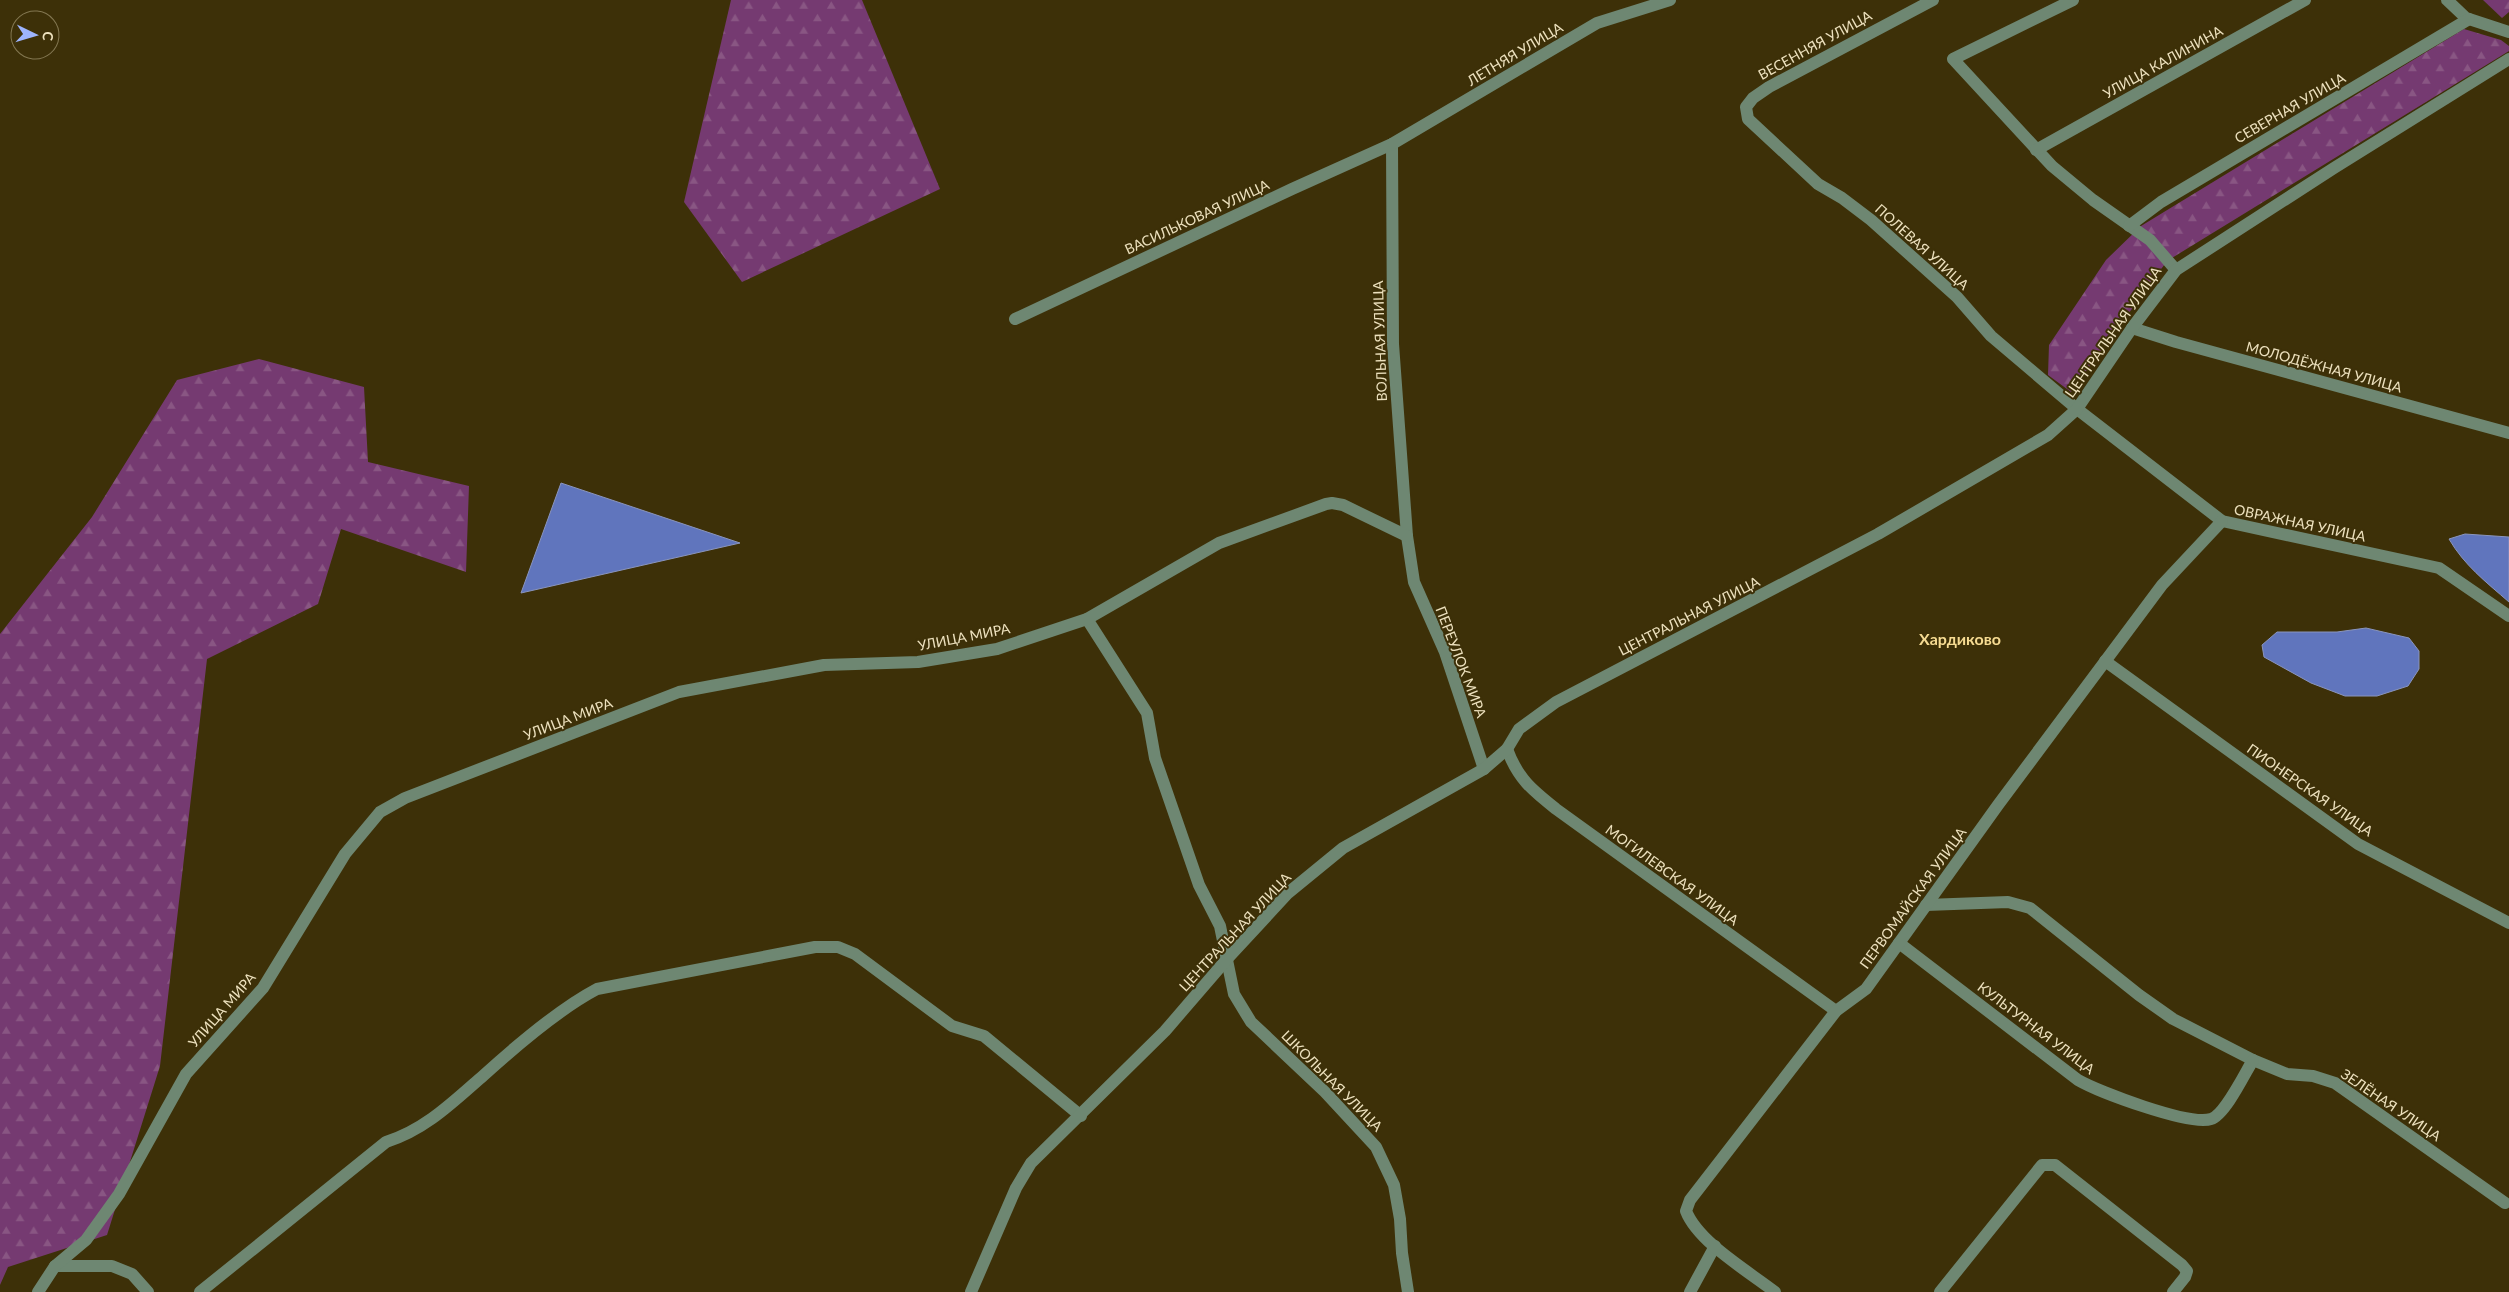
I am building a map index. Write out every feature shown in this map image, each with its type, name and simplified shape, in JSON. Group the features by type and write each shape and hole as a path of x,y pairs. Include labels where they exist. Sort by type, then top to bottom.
{"street":[{"name":"ВЕСЕННЯЯ УЛИЦА","path":"1746,111 1748,103 1769,87 1934,0"},
{"path":"2072,0 1953,59 2036,150 2069,182 2150,240 2176,270"},
{"name":"УЛИЦА КАЛИНИНА","path":"2036,150 2305,0"},
{"path":"2447,0 2468,18 2509,32"},
{"name":"ЛЕТНЯЯ УЛИЦА","path":"1392,144 1597,23 1665,2"},
{"name":"СЕВЕРНАЯ УЛИЦА","path":"2129,226 2161,202 2468,18"},
{"name":"ЦЕНТРАЛЬНАЯ УЛИЦА","path":"971,1292 1016,1188 1031,1163 1165,1032 1227,959 1288,893 1343,848 1484,769 1507,749 1519,728 1556,702 1878,534 2048,435 2077,410 2132,328 2176,270 2334,168 2509,59"},
{"name":"ПОЛЕВАЯ УЛИЦА","path":"1746,111 1748,119 1818,184 1842,198 1870,220 1957,297 1991,336 2077,410"},
{"name":"ВАСИЛЬКОВАЯ УЛИЦА","path":"1015,320 1283,193 1392,144"},
{"name":"ВОЛЬНАЯ УЛИЦА","path":"1392,144 1393,344 1407,536"},
{"name":"МОЛОДЁЖНАЯ УЛИЦА","path":"2132,328 2176,342 2509,433"},
{"name":"ОВРАЖНАЯ УЛИЦА","path":"2077,410 2222,521 2439,568 2509,616"},
{"name":"УЛИЦА МИРА","path":"38,1292 56,1266 86,1240 119,1194 186,1074 263,988 345,854 380,812 405,798 680,692 824,665 918,662 996,649 1087,619 1219,542 1332,503 1343,505 1407,536"},
{"name":"ПЕРВОМАЙСКАЯ УЛИЦА","path":"1775,1292 1716,1246 1691,1222 1686,1211 1690,1200 1836,1012 1866,989 2162,585 2222,521"},
{"name":"ПЕРЕУЛОК МИРА","path":"1407,536 1414,582 1445,652 1484,769"},
{"name":"ШКОЛЬНАЯ УЛИЦА","path":"1087,619 1147,713 1155,758 1199,885 1220,926 1234,994 1251,1022 1325,1092 1376,1147 1394,1184 1408,1292"},
{"name":"ПИОНЕРСКАЯ УЛИЦА","path":"2105,661 2358,844 2509,923"},
{"name":"МОГИЛЕВСКАЯ УЛИЦА","path":"1507,749 1514,768 1526,785 1556,810 1836,1012"},
{"name":"ЗЕЛЁНАЯ УЛИЦА","path":"1926,905 2008,902 2030,908 2139,995 2173,1019 2252,1060 2287,1074 2313,1076 2335,1083 2505,1203"},
{"name":"КУЛЬТУРНАЯ УЛИЦА","path":"1899,943 2078,1080 2097,1091 2168,1113 2200,1120 2211,1119 2221,1112 2252,1060"},
{"path":"200,1292 386,1142 408,1135 428,1123 505,1056 580,998 597,989 815,947 838,947 854,954 952,1026 984,1036 1081,1116"},
{"path":"1940,1292 2042,1165 2055,1164 2182,1265 2187,1271 2185,1277 2173,1292"},
{"path":"1690,1292 1716,1246"},
{"path":"56,1266 112,1266 132,1274 148,1292"}],"green space":[{"path":"731,0 862,0 940,189 742,282 684,202"},
{"path":"2483,0 2509,0 2509,12 2502,18"},
{"path":"2464,29 2501,40 2509,46 2509,51 2167,261 2071,392 2048,375 2049,345 2106,260 2141,226"},
{"path":"259,359 364,387 368,462 469,486 466,572 341,529 318,604 207,659 160,1066 107,1235 8,1267 0,1285 0,634 92,517 177,380"}],"water":[{"path":"561,483 740,543 521,593"},
{"path":"2465,534 2509,537 2509,602 2461,557 2449,539"},
{"path":"2366,628 2409,638 2419,651 2419,669 2408,686 2377,696 2345,696 2311,683 2264,657 2262,645 2277,632 2337,632"}],"district":[{"name":"Хардиково","path":"1960,639"}]}
